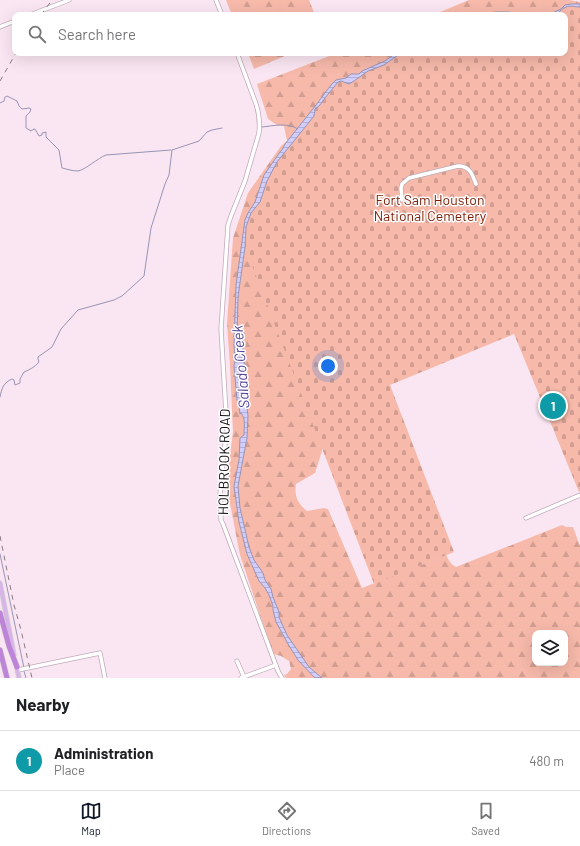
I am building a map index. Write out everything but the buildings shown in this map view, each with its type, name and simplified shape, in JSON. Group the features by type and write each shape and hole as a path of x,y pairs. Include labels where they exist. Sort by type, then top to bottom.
{"highway":[{"path":"0,613 9,646 20,668"},
{"path":"0,650 7,678"}],"main road":[{"path":"0,583 20,668 19,678"}],"street":[{"path":"38,12 69,0"},
{"path":"216,0 221,12"},
{"path":"0,27 12,22"},
{"name":"HOLBROOK ROAD","path":"238,56 259,111 260,126 244,181 228,225 221,328 227,430 220,507 223,524 278,671 282,678"},
{"path":"402,200 402,184 409,178 458,166 469,169 476,184"},
{"path":"526,518 580,495"},
{"path":"20,668 100,653 105,678"},
{"path":"237,661 242,678 276,665"}],"green space":[{"path":"226,0 309,0 314,12 231,12"},
{"path":"469,0 569,0 580,2 580,186 338,400 315,473 296,484 296,496 301,506 307,511 324,508 328,509 362,588 446,555 450,562 456,567 562,525 566,527 573,527 580,546 580,678 286,678 284,675 291,669 289,661 281,656 273,654 240,555 228,493 229,463 233,432 227,324 233,238 248,193 281,146 287,141 284,126 277,125 268,119 257,84 329,56 568,56 568,12 440,12"},
{"name":"Fort Sam Houston National Cemetery","path":"569,6 580,7 580,491 579,492 514,334 390,385 454,552 374,584 245,247 246,227 251,213 260,202 267,181 277,162 314,116 315,109 320,105 338,82 341,81 349,84 368,71 384,65 397,56 568,56 568,12 559,12"},
{"path":"249,56 285,56 254,69"}],"water":[{"path":"580,4 580,7 568,6 558,12 554,12 565,5"},
{"name":"Salado Creek","path":"392,56 397,56 384,65 368,71 349,84 341,81 338,82 320,105 315,109 314,116 277,162 267,181 260,202 251,213 246,227 245,247 238,297 237,338 243,331 244,332 243,348 248,416 247,438 238,486 240,508 249,547 254,560 271,589 279,612 279,617 287,635 309,667 322,678 315,678 298,660 276,622 269,595 259,581 247,554 239,522 234,486 239,460 240,438 244,435 244,418 241,413 240,414 237,400 234,366 236,285 245,220 255,202 264,175 285,144 336,80 346,78 351,74 359,74 362,71 385,61"}],"waterway":[{"path":"0,103 4,101 5,97 7,96 17,101 22,109 31,109 26,116 26,128 31,131 35,129 39,136 46,132 46,137 59,150 62,168 78,171 106,155 171,150"},
{"path":"262,127 285,125 298,129"},
{"path":"0,397 2,388 7,382 12,379 14,380 15,385 20,383 20,379 24,372 39,362 38,357 52,347 61,329 78,310 114,300 122,296 144,276 151,228 169,175 172,150 199,141 207,132 222,128"},
{"path":"0,554 24,668"},
{"path":"24,671 26,678"}],"railway":[{"path":"43,12 52,0"},
{"path":"0,81 14,56"},
{"path":"0,536 14,605 32,678"}],"place":[{"name":"Administration","path":"553,406"}]}
